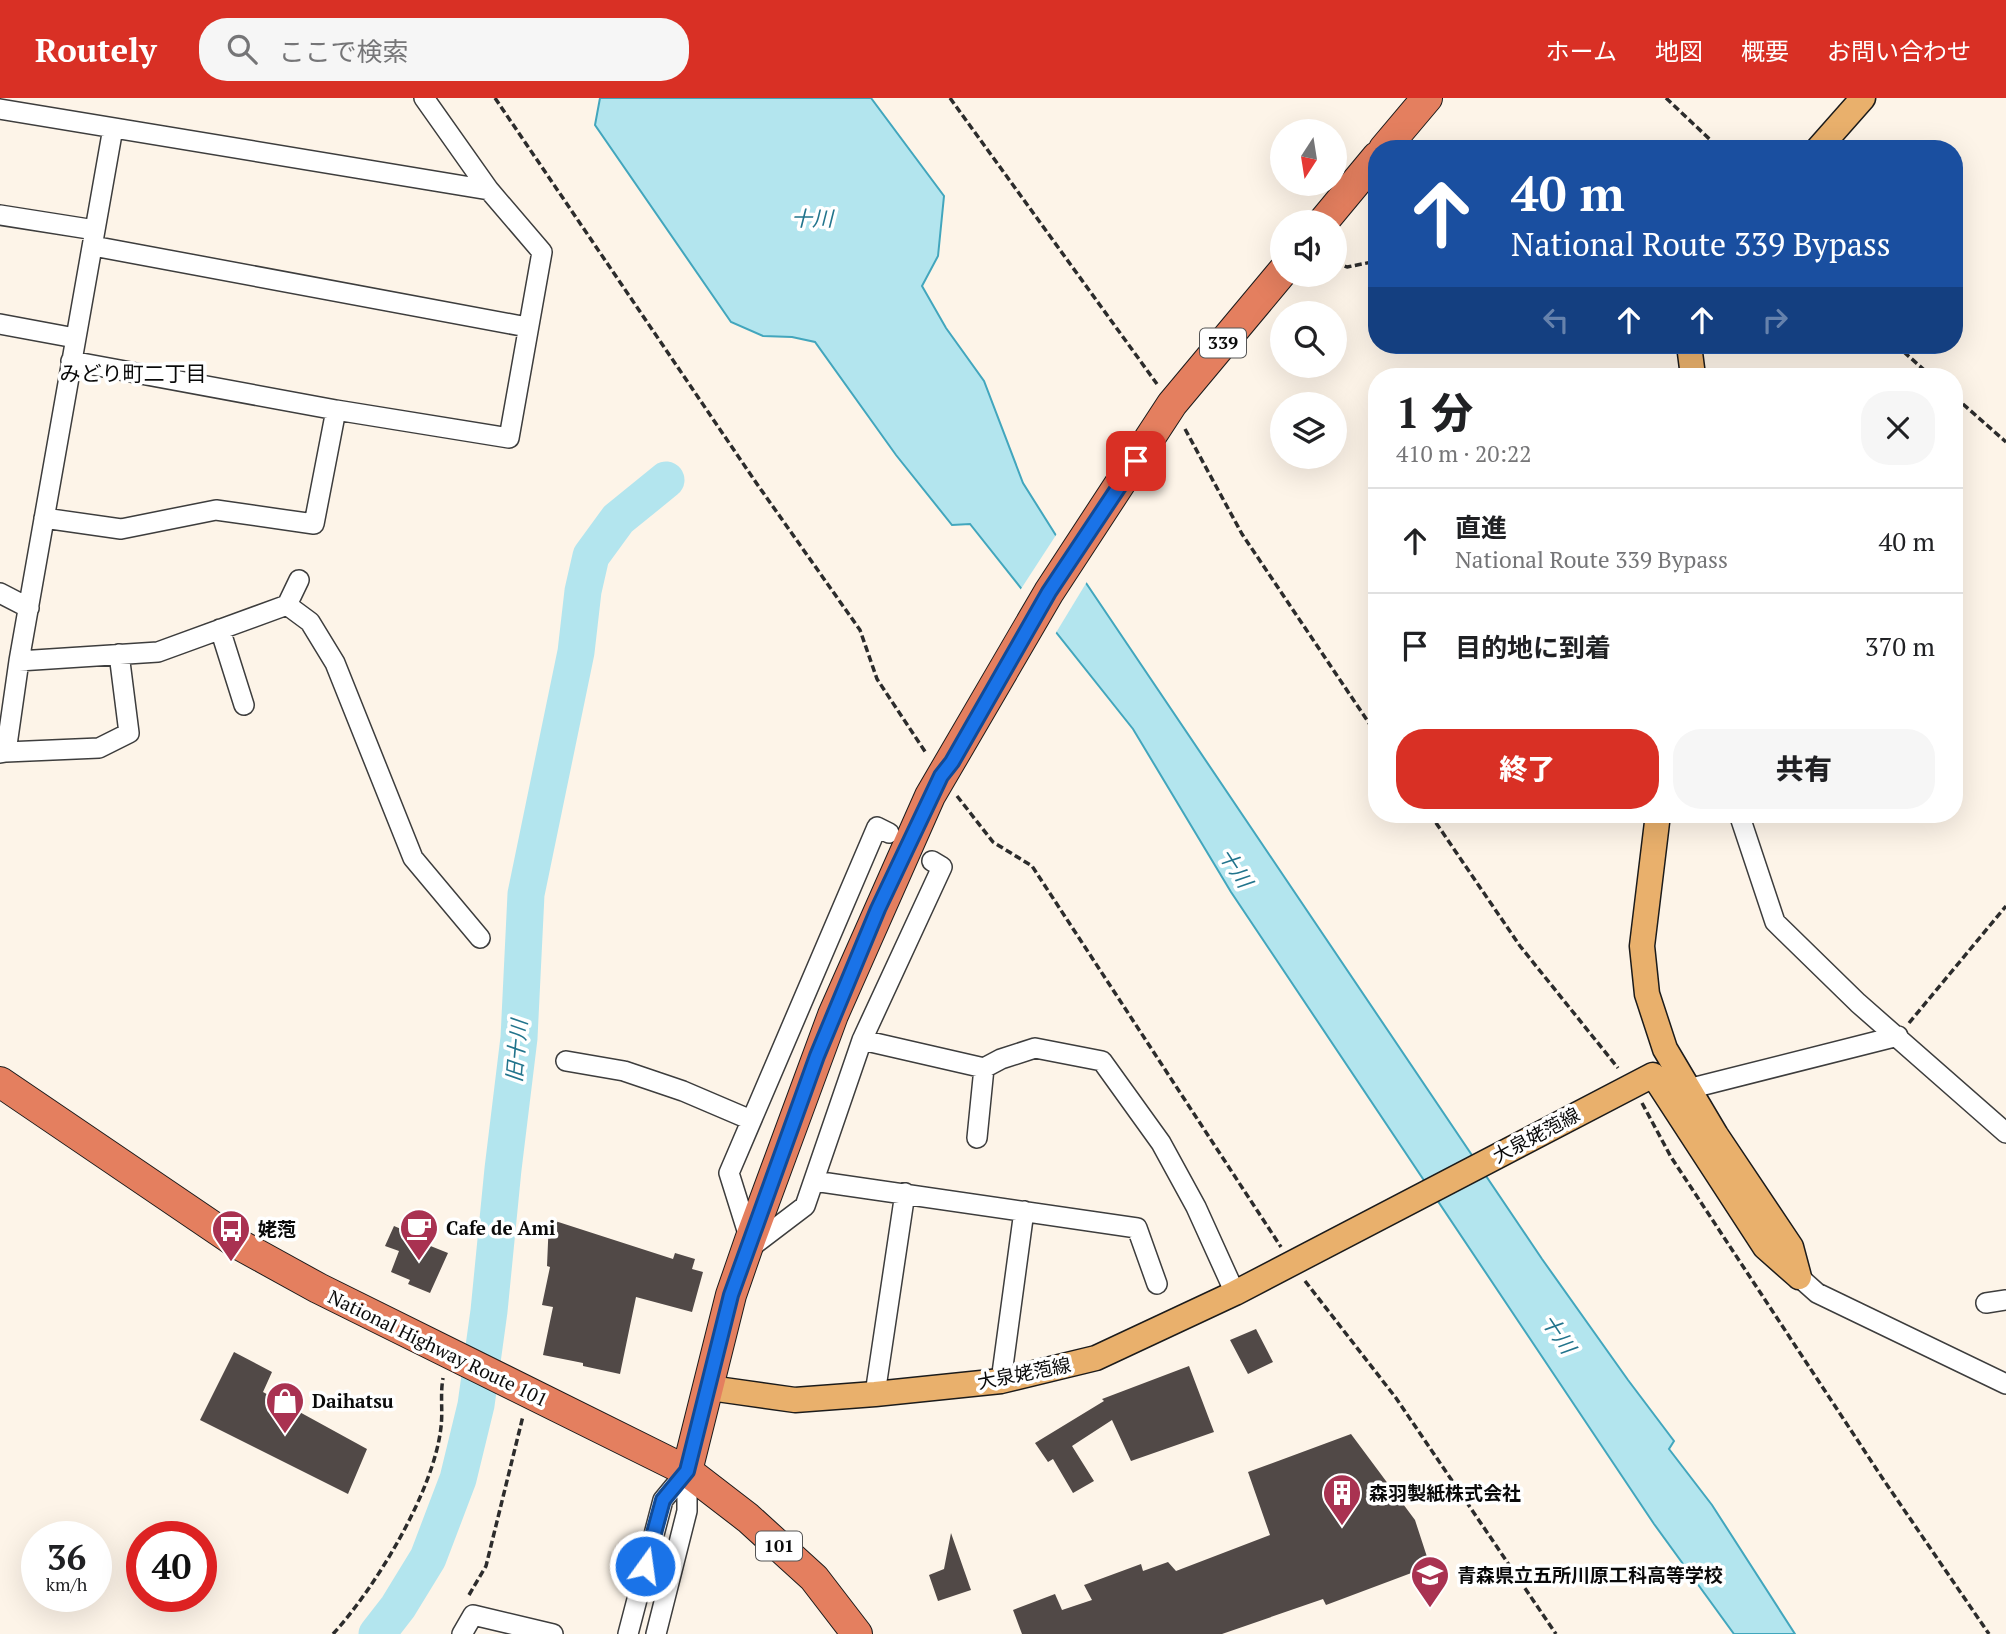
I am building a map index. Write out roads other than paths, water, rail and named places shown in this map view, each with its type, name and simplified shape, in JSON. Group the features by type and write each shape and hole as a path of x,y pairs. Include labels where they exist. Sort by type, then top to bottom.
{"highway":[{"path":"1392,140 1427,98"},
{"path":"1333,210 1368,168"},
{"name":"339","path":"687,1471 731,1295 832,1015 878,909 946,769 1049,592 1169,411 1270,287"},
{"name":"National Highway Route 101","path":"0,1082 240,1245 433,1347 521,1401 687,1471 748,1518 814,1578 857,1634"}],"main road":[{"path":"1826,140 1863,98"},
{"path":"1657,823 1642,946 1647,994 1665,1049 1716,1135 1791,1247 1800,1276"},
{"name":"大泉姥萢線","path":"707,1386 795,1400 1000,1381 1096,1358 1235,1293 1653,1075 1766,1247 1800,1276"}],"street":[{"path":"71,361 336,410 509,438 542,252 489,190 424,98"},
{"path":"0,108 489,190"},
{"path":"113,128 3,753 99,748 129,733 119,654"},
{"path":"0,215 94,238 527,327"},
{"path":"0,324 75,338"},
{"path":"44,519 121,529 216,510 314,524 336,410"},
{"path":"19,661 158,652 287,604 299,580"},
{"path":"0,593 29,608"},
{"path":"287,604 310,622 335,663 413,858 480,938"},
{"path":"220,629 244,705"},
{"path":"1742,823 1775,922 1857,1003 2006,1133"},
{"path":"889,833 877,827 729,1173 748,1245 805,1206 862,1040 942,867 932,861"},
{"path":"1688,1089 1898,1037"},
{"path":"862,1040 984,1068 1001,1059 1035,1048 1102,1061 1161,1143 1196,1207 1235,1293"},
{"path":"566,1060 624,1071 683,1091 751,1120"},
{"path":"977,1138 984,1068"},
{"path":"814,1181 905,1192 1137,1228 1157,1284"},
{"path":"875,1394 905,1192"},
{"path":"1000,1381 1024,1211"},
{"path":"1800,1276 1817,1293 2006,1384"},
{"path":"1986,1303 2006,1300"},
{"path":"628,1634 663,1500 687,1471"},
{"path":"656,1634 687,1511 687,1471"},
{"path":"461,1634 473,1615 553,1634"}],"water":[{"name":"十川","path":"600,98 871,98 944,196 938,256 922,286 946,328 984,381 1023,483 1084,580 1542,1259 1674,1441 1669,1449 1712,1505 1795,1634 1734,1634 1654,1524 1231,892 1133,729 970,524 952,525 896,455 815,342 792,337 763,336 731,322 595,125"}],"waterway":[{"name":"旧十川","path":"377,1634 398,1607 428,1558 458,1479 476,1405 519,1038 526,894 576,652 583,591 591,556 618,519 666,480"}],"place":[{"name":"Cafe de Ami","path":"419,1262"},
{"name":"姥萢","path":"231,1263"},
{"name":"Daihatsu","path":"285,1435"},
{"name":"森羽製紙株式会社","path":"1342,1527"},
{"name":"青森県立五所川原工科高等学校","path":"1430,1609"}],"district":[{"name":"みどり町二丁目","path":"133,374"}]}
